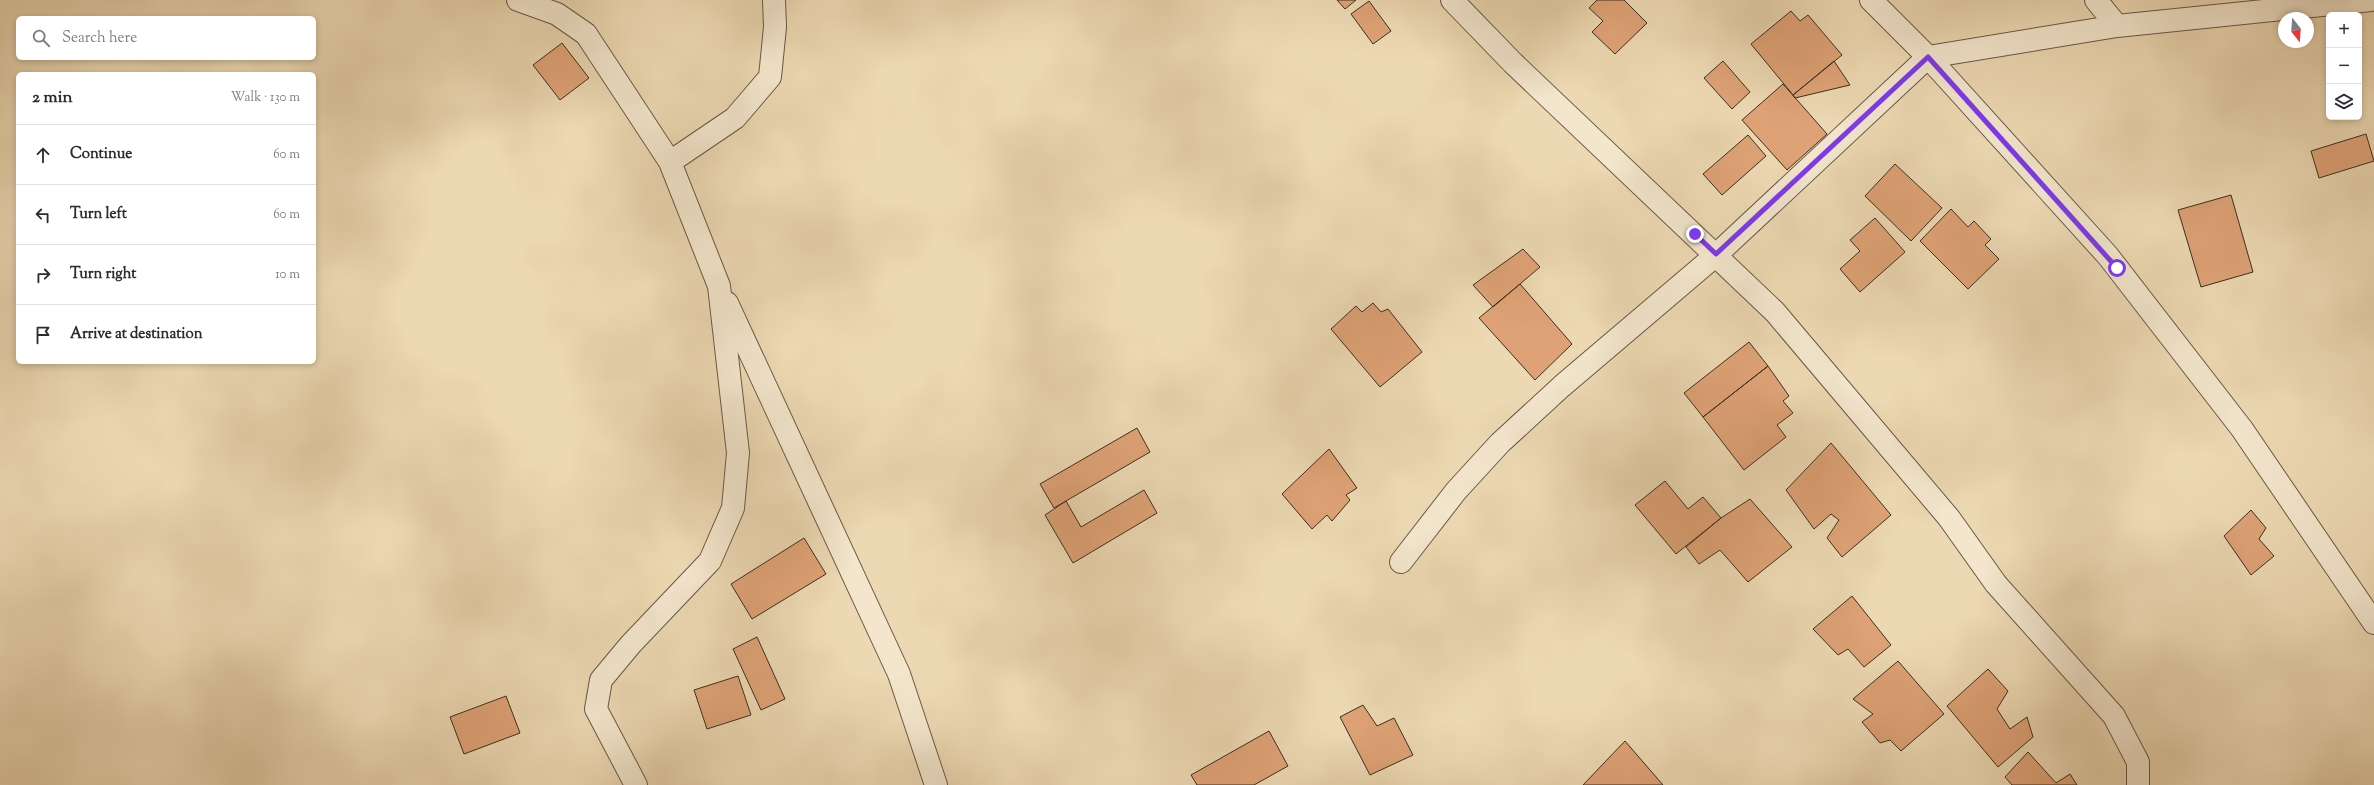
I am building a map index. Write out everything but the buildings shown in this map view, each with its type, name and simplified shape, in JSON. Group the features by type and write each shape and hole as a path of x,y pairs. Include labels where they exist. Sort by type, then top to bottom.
{"street":[{"path":"518,0 557,14 586,34 670,162 719,286 899,674 936,785"},
{"path":"670,162 735,118 770,77 775,27 774,0"},
{"path":"1452,0 1513,63 1716,254 1775,312 1949,518 1996,584 2114,716 2138,762 2138,785"},
{"path":"1871,0 1928,57 2108,256 2242,429 2374,623"},
{"path":"2096,0 2117,26"},
{"path":"1401,562 1456,491 1500,443 1562,386 1716,254 1928,57 2117,26 2371,0"},
{"path":"636,785 596,709 601,680 631,644 710,561 733,508 738,453 719,286"}],"route":[{"path":"1695,234 1716,254 1928,57 2108,256 2117,268"}]}
